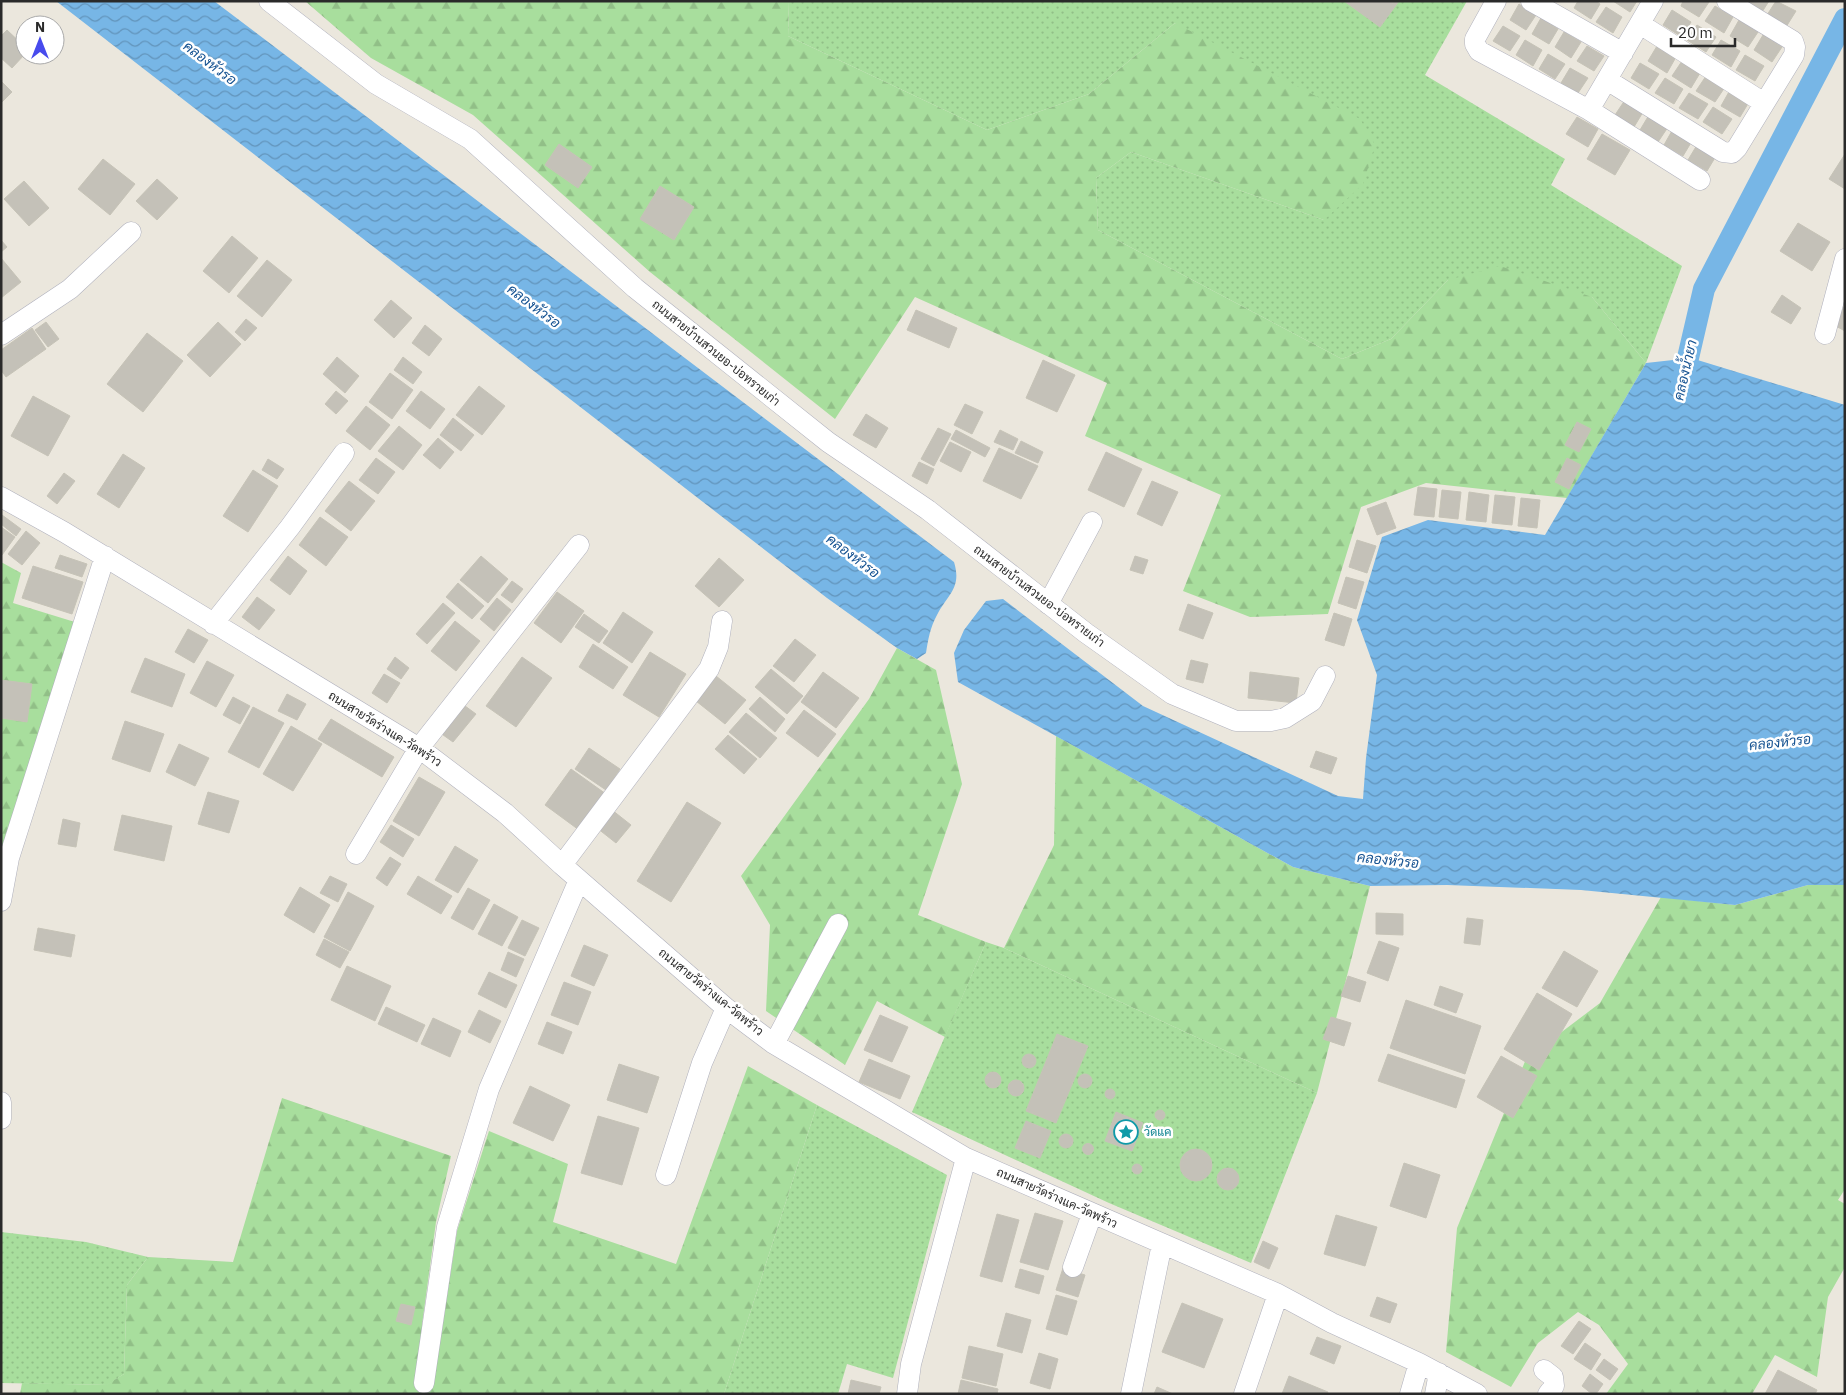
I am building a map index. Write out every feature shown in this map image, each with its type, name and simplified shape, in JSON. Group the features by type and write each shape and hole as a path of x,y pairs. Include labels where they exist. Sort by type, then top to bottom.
{"street":[{"name":"ถนนสายบ้านสวนยอ-บ่อทรายเก่า","path":"269,1 376,84 470,139 650,300 828,442 928,510 1048,604 1172,694 1236,721 1271,721 1285,718 1312,701 1325,676"},
{"path":"1496,1 1475,39 1475,44 1479,51 1589,110 1700,180"},
{"path":"1531,1 1623,53"},
{"path":"1589,110 1654,1"},
{"path":"1607,80 1723,152 1732,153 1737,148 1794,55 1795,46 1793,41 1727,1"},
{"path":"1640,24 1764,103"},
{"path":"1,335 70,289 130,232"},
{"path":"1825,334 1845,259"},
{"path":"213,624 290,527 344,453"},
{"name":"ถนนสายวัดร่างแค-วัดพร้าว","path":"1,498 104,556 419,748 505,813 726,1008 774,1044 966,1158 1278,1294 1332,1323 1420,1363 1477,1394"},
{"path":"1048,604 1092,522"},
{"path":"356,854 419,748 578,545"},
{"path":"1,901 9,858 104,556"},
{"path":"562,865 709,669 718,647 722,621"},
{"path":"424,1383 447,1227 489,1089 579,880"},
{"path":"774,1044 838,924"},
{"path":"666,1175 702,1063 726,1008"},
{"path":"1,1102 1,1119"},
{"path":"907,1394 910,1364 966,1158"},
{"path":"1074,1267 1092,1214"},
{"path":"1131,1394 1162,1244"},
{"path":"1244,1394 1278,1294"},
{"path":"1410,1394 1420,1363"},
{"path":"1544,1370 1553,1376 1554,1386 1548,1394"},
{"path":"1435,1394 1439,1373"}],"green space":[{"path":"305,1 789,1 788,36 987,130 1089,94 1175,23 1360,119 1375,145 1363,184 1324,220 1131,152 1096,178 1098,230 1342,359 1391,339 1448,280 1500,266 1592,297 1646,363 1567,498 1426,483 1361,507 1328,614 1250,617 1183,591 1221,495 1085,436 1107,383 915,297 835,419 650,272 473,115 371,58"},
{"path":"789,1 1467,1 1425,75 1565,159 1551,185 1682,266 1646,363 1592,297 1448,280 1391,339 1342,359 1098,230 1096,178 1131,152 1324,220 1175,23 1089,94 987,130 788,36"},
{"path":"1,562 21,573 13,603 78,623 1,861"},
{"path":"897,648 936,670 962,784 918,915 986,942 945,1037 877,1001 845,1065 766,1011 770,925 741,876 869,699"},
{"path":"1056,736 1293,867 1370,886 1317,1093 1004,948 1054,845"},
{"path":"1808,885 1845,885 1845,1189 1838,1200 1845,1204 1845,1267 1828,1297 1817,1377 1775,1355 1752,1394 1606,1394 1628,1364 1599,1325 1578,1312 1538,1343 1511,1387 1446,1352 1457,1228 1526,1059 1600,1003 1661,897 1735,905"},
{"path":"986,942 1004,948 1317,1093 1251,1263 1109,1203 912,1112"},
{"path":"748,1066 817,1105 724,1394 20,1394 22,1383 106,1385 124,1374 127,1285 148,1257 233,1262 282,1098 451,1156 436,1222 422,1325 442,1329 457,1231 489,1131 568,1164 553,1222 676,1264"},
{"path":"817,1105 947,1175 893,1378 847,1364 838,1394 724,1394"},
{"path":"1,1232 86,1242 148,1257 127,1285 124,1374 107,1385 1,1383"}],"water":[{"name":"คลองหัวรอ","path":"56,1 214,1 954,562 956,571 955,585 935,620 926,653 917,659 897,648 827,598"},
{"name":"คลองหัวรอ","path":"1691,358 1845,405 1845,885 1808,885 1735,905 1581,890 1447,885 1370,886 1293,867 958,682 954,653 964,630 986,601 1003,599 1143,706 1338,796 1363,799 1366,758 1377,675 1357,620 1382,537 1428,520 1545,535 1646,363"}],"building":[{"path":"1344,1 1399,1 1380,27"},
{"path":"1578,1 1596,1 1600,4 1591,19 1574,8"},
{"path":"1613,1 1637,1 1630,12"},
{"path":"1683,1 1709,2 1699,17 1681,6"},
{"path":"1745,1 1769,1 1762,12"},
{"path":"1776,1 1796,11 1786,27 1767,15"},
{"path":"1519,4 1536,15 1526,30 1510,20"},
{"path":"1715,6 1733,17 1724,33 1705,21"},
{"path":"1606,7 1622,17 1613,33 1596,22"},
{"path":"1672,10 1691,22 1682,37 1663,25"},
{"path":"1541,18 1558,29 1549,44 1532,34"},
{"path":"1739,20 1758,32 1748,47 1730,36"},
{"path":"1697,25 1716,37 1706,52 1687,40"},
{"path":"1503,26 1520,36 1510,51 1493,41"},
{"path":"7,30 15,38 15,65 12,68 1,58 1,36"},
{"path":"1564,32 1581,42 1571,58 1555,47"},
{"path":"1763,35 1782,47 1772,62 1754,50"},
{"path":"1525,40 1542,50 1533,66 1516,55"},
{"path":"1721,40 1740,51 1731,67 1712,55"},
{"path":"1587,46 1604,56 1594,71 1577,61"},
{"path":"1657,46 1676,57 1667,73 1648,61"},
{"path":"1548,54 1565,64 1555,79 1539,69"},
{"path":"1745,55 1764,66 1755,81 1736,70"},
{"path":"1682,61 1700,73 1691,88 1672,76"},
{"path":"1640,63 1659,74 1649,89 1631,78"},
{"path":"1570,68 1588,78 1578,93 1561,83"},
{"path":"1706,76 1725,87 1715,102 1696,91"},
{"path":"1665,78 1683,89 1674,104 1655,93"},
{"path":"1,81 12,92 1,103"},
{"path":"1730,90 1749,102 1740,117 1721,106"},
{"path":"1689,93 1708,104 1698,119 1679,108"},
{"path":"1625,100 1643,112 1634,127 1615,115"},
{"path":"1713,107 1732,119 1722,134 1703,122"},
{"path":"1649,115 1668,127 1658,142 1640,130"},
{"path":"1577,117 1598,129 1588,147 1566,134"},
{"path":"1673,129 1692,141 1683,156 1664,145"},
{"path":"1602,134 1630,150 1615,175 1587,159"},
{"path":"559,144 592,167 578,188 545,165"},
{"path":"1697,145 1716,156 1707,171 1688,160"},
{"path":"1845,154 1845,189 1829,179"},
{"path":"103,159 135,184 110,215 78,189"},
{"path":"157,179 178,198 157,220 136,201"},
{"path":"24,181 49,208 29,226 4,199"},
{"path":"660,186 694,207 674,240 640,219"},
{"path":"1798,223 1830,242 1812,271 1780,251"},
{"path":"232,236 258,258 229,293 203,271"},
{"path":"1,240 7,247 1,252"},
{"path":"1,258 21,282 1,298"},
{"path":"267,260 292,280 262,317 237,296"},
{"path":"1782,295 1801,308 1791,324 1771,312"},
{"path":"391,300 412,318 394,338 374,320"},
{"path":"1845,305 1845,331 1834,325"},
{"path":"916,310 957,328 949,348 907,330"},
{"path":"246,319 257,328 245,341 235,332"},
{"path":"46,322 59,339 48,347 35,330"},
{"path":"218,322 241,344 210,377 187,355"},
{"path":"425,325 442,339 429,356 412,343"},
{"path":"32,328 46,349 6,377 1,370 1,350"},
{"path":"147,333 183,361 143,412 107,384"},
{"path":"337,357 359,376 345,393 323,374"},
{"path":"403,357 422,372 413,384 394,370"},
{"path":"1043,360 1075,375 1057,412 1026,398"},
{"path":"390,373 413,390 392,419 369,402"},
{"path":"479,386 505,406 482,435 456,415"},
{"path":"336,391 348,401 336,414 325,404"},
{"path":"421,391 445,409 430,429 406,411"},
{"path":"33,396 70,416 48,456 11,436"},
{"path":"965,404 983,412 972,434 954,425"},
{"path":"366,406 390,425 370,450 346,431"},
{"path":"866,414 888,428 876,448 853,435"},
{"path":"453,418 474,435 461,451 440,435"},
{"path":"1577,422 1591,429 1579,452 1565,445"},
{"path":"399,426 422,445 403,470 378,451"},
{"path":"938,428 951,434 934,466 921,459"},
{"path":"956,430 990,448 985,457 951,439"},
{"path":"1000,430 1018,439 1013,450 994,442"},
{"path":"438,438 454,452 440,469 423,455"},
{"path":"1021,441 1043,452 1038,463 1015,453"},
{"path":"950,442 971,452 961,472 940,461"},
{"path":"999,448 1038,466 1021,499 983,481"},
{"path":"1106,452 1142,469 1124,507 1088,490"},
{"path":"123,454 145,468 119,508 97,494"},
{"path":"376,458 395,472 378,494 359,480"},
{"path":"1567,458 1581,465 1569,489 1555,482"},
{"path":"268,459 284,469 277,479 262,470"},
{"path":"919,462 934,469 927,484 912,476"},
{"path":"253,470 278,486 248,532 223,516"},
{"path":"64,473 75,481 57,504 47,496"},
{"path":"349,481 375,501 351,531 325,511"},
{"path":"1152,481 1178,492 1162,526 1137,514"},
{"path":"1418,487 1437,489 1434,517 1414,515"},
{"path":"1442,490 1461,492 1458,519 1439,517"},
{"path":"1469,492 1489,495 1486,522 1466,520"},
{"path":"1495,495 1515,497 1512,525 1492,523"},
{"path":"1521,498 1540,500 1537,528 1518,526"},
{"path":"1386,502 1396,528 1377,535 1367,509"},
{"path":"2,515 21,529 16,536 1,524"},
{"path":"320,517 348,537 326,566 299,545"},
{"path":"1,527 15,537 2,555 1,554"},
{"path":"26,531 40,543 22,565 8,554"},
{"path":"1357,540 1376,546 1367,573 1349,567"},
{"path":"60,555 87,564 82,577 55,568"},
{"path":"288,556 307,571 290,595 270,580"},
{"path":"481,556 508,579 488,603 460,580"},
{"path":"1135,556 1148,560 1143,574 1130,570"},
{"path":"719,558 744,580 719,607 695,586"},
{"path":"33,566 83,582 72,614 22,598"},
{"path":"1346,577 1364,582 1356,609 1338,603"},
{"path":"512,581 523,589 512,603 501,595"},
{"path":"458,583 484,606 472,619 446,597"},
{"path":"557,592 584,611 561,643 534,623"},
{"path":"257,597 275,610 259,630 242,617"},
{"path":"497,598 511,610 494,631 480,619"},
{"path":"443,603 455,613 427,644 416,634"},
{"path":"1188,604 1213,613 1203,639 1179,630"},
{"path":"623,612 653,632 632,663 603,643"},
{"path":"1334,613 1352,619 1344,646 1325,640"},
{"path":"584,614 608,631 599,643 575,627"},
{"path":"455,621 480,641 456,671 431,651"},
{"path":"188,629 208,640 194,663 175,652"},
{"path":"795,639 816,655 794,682 773,666"},
{"path":"593,644 628,667 613,689 579,667"},
{"path":"650,652 686,674 659,717 623,695"},
{"path":"395,657 409,668 401,679 387,669"},
{"path":"522,657 552,678 516,727 486,706"},
{"path":"145,658 185,674 172,707 131,692"},
{"path":"1191,660 1208,664 1203,683 1186,679"},
{"path":"207,661 234,675 216,707 190,693"},
{"path":"771,669 803,696 787,714 755,687"},
{"path":"823,672 859,698 836,728 801,702"},
{"path":"1250,672 1299,678 1296,703 1248,698"},
{"path":"384,674 400,683 387,703 372,693"},
{"path":"716,676 746,700 725,724 696,701"},
{"path":"1,680 32,684 27,722 1,718"},
{"path":"287,694 306,704 297,720 278,711"},
{"path":"233,697 250,706 240,724 223,715"},
{"path":"760,697 785,719 775,732 749,709"},
{"path":"461,703 476,714 453,742 439,732"},
{"path":"253,707 284,723 259,768 228,752"},
{"path":"804,710 836,734 818,757 786,733"},
{"path":"746,713 777,738 760,758 729,732"},
{"path":"331,719 394,757 382,777 318,739"},
{"path":"125,721 164,734 150,772 112,759"},
{"path":"291,726 322,744 293,791 263,774"},
{"path":"728,735 757,759 744,774 715,749"},
{"path":"179,744 209,758 195,786 166,772"},
{"path":"589,748 620,769 606,790 575,769"},
{"path":"1316,751 1337,758 1331,774 1310,767"},
{"path":"571,769 606,794 579,830 545,805"},
{"path":"419,777 445,792 419,836 393,821"},
{"path":"208,792 239,801 229,833 198,824"},
{"path":"687,802 721,823 671,902 637,881"},
{"path":"612,810 631,825 616,843 597,828"},
{"path":"122,815 172,826 164,861 114,850"},
{"path":"63,819 80,823 76,847 58,844"},
{"path":"391,825 414,839 403,857 380,842"},
{"path":"455,846 478,860 458,893 435,880"},
{"path":"390,857 401,864 387,886 376,878"},
{"path":"330,876 347,884 338,902 320,893"},
{"path":"418,876 452,896 441,914 407,894"},
{"path":"300,887 330,905 314,933 284,915"},
{"path":"468,888 490,900 473,930 451,918"},
{"path":"348,892 374,906 350,951 324,937"},
{"path":"494,904 518,917 502,946 478,934"},
{"path":"1376,913 1403,914 1403,935 1376,934"},
{"path":"1467,918 1483,920 1480,945 1464,943"},
{"path":"522,920 539,928 525,956 508,948"},
{"path":"38,928 75,935 71,957 34,950"},
{"path":"324,939 349,952 340,968 316,955"},
{"path":"1379,941 1399,948 1388,981 1367,973"},
{"path":"584,945 608,955 594,986 571,976"},
{"path":"1564,951 1598,971 1577,1007 1542,988"},
{"path":"508,952 524,959 516,977 501,970"},
{"path":"347,966 391,986 375,1021 331,1000"},
{"path":"489,972 517,985 506,1008 478,994"},
{"path":"1348,976 1366,982 1360,1002 1341,996"},
{"path":"564,982 591,992 578,1025 551,1015"},
{"path":"1440,986 1463,994 1456,1013 1434,1005"},
{"path":"1537,993 1572,1014 1539,1070 1504,1049"},
{"path":"1406,1000 1481,1026 1465,1074 1390,1048"},
{"path":"386,1007 425,1025 417,1042 378,1024"},
{"path":"479,1010 501,1021 490,1043 468,1032"},
{"path":"880,1015 908,1027 892,1062 864,1050"},
{"path":"1331,1017 1351,1023 1344,1046 1323,1039"},
{"path":"433,1018 461,1031 450,1057 421,1044"},
{"path":"547,1022 572,1032 563,1054 538,1044"},
{"path":"1057,1034 1088,1046 1056,1123 1026,1111"},
{"path":"1029,1054 1034,1056 1036,1061 1034,1066 1029,1068 1024,1066 1022,1061 1024,1056"},
{"path":"1388,1054 1465,1080 1456,1108 1378,1081"},
{"path":"1501,1056 1537,1076 1513,1118 1477,1097"},
{"path":"869,1059 910,1076 900,1099 859,1082"},
{"path":"619,1064 659,1077 647,1113 607,1100"},
{"path":"993,1072 999,1074 1001,1080 999,1086 993,1088 987,1086 985,1080 987,1074"},
{"path":"1085,1074 1090,1076 1092,1081 1090,1086 1085,1088 1080,1086 1078,1081 1080,1076"},
{"path":"1016,1080 1022,1082 1024,1088 1022,1094 1016,1096 1010,1094 1008,1088 1010,1082"},
{"path":"530,1086 570,1105 553,1141 513,1123"},
{"path":"1108,1089 1112,1089 1115,1094 1114,1098 1108,1099 1105,1096 1105,1092"},
{"path":"1158,1110 1162,1110 1165,1115 1164,1119 1158,1120 1155,1117 1155,1113"},
{"path":"1116,1112 1143,1123 1132,1151 1105,1141"},
{"path":"598,1116 639,1128 622,1185 581,1173"},
{"path":"1026,1121 1051,1131 1040,1158 1015,1148"},
{"path":"1066,1134 1071,1136 1073,1141 1071,1146 1066,1148 1061,1146 1059,1141 1061,1136"},
{"path":"1086,1144 1090,1144 1093,1149 1092,1153 1086,1154 1083,1151 1083,1147"},
{"path":"1196,1149 1202,1150 1207,1154 1211,1159 1211,1171 1207,1176 1202,1180 1196,1181 1190,1180 1185,1176 1181,1171 1180,1165 1181,1159 1185,1154 1190,1150"},
{"path":"1404,1163 1440,1175 1426,1218 1390,1206"},
{"path":"1135,1164 1139,1164 1142,1169 1141,1173 1135,1174 1132,1171 1132,1167"},
{"path":"1228,1168 1236,1171 1239,1179 1236,1187 1228,1190 1220,1187 1217,1179 1220,1171"},
{"path":"1035,1213 1063,1221 1048,1270 1020,1262"},
{"path":"997,1214 1019,1220 1002,1282 980,1276"},
{"path":"1336,1215 1377,1227 1365,1266 1324,1254"},
{"path":"1263,1241 1278,1248 1269,1269 1254,1262"},
{"path":"1063,1268 1085,1275 1078,1297 1056,1290"},
{"path":"1020,1269 1044,1276 1039,1294 1015,1287"},
{"path":"1056,1295 1077,1301 1067,1335 1046,1329"},
{"path":"1377,1297 1397,1304 1390,1323 1370,1316"},
{"path":"1182,1303 1223,1319 1204,1368 1162,1352"},
{"path":"401,1304 415,1307 411,1325 396,1321"},
{"path":"1006,1313 1031,1320 1022,1353 997,1346"},
{"path":"1579,1321 1591,1329 1573,1354 1561,1346"},
{"path":"1317,1337 1341,1346 1334,1364 1310,1354"},
{"path":"1585,1343 1601,1354 1591,1370 1574,1359"},
{"path":"969,1346 1003,1354 996,1386 962,1378"},
{"path":"1039,1353 1058,1359 1050,1389 1030,1383"},
{"path":"1604,1359 1618,1369 1610,1380 1596,1370"},
{"path":"1778,1370 1817,1390 1815,1394 1765,1394"},
{"path":"1590,1374 1603,1384 1596,1394 1592,1394 1582,1386"},
{"path":"1289,1376 1328,1392 1327,1394 1282,1394"},
{"path":"851,1380 881,1387 879,1394 848,1394"},
{"path":"961,1380 998,1389 997,1394 958,1394"},
{"path":"1157,1387 1173,1394 1154,1394"}],"waterway":[{"name":"คลองน้ำยา","path":"1681,388 1704,289 1845,19"}],"place":[{"name":"วัดแค","path":"1126,1132"}]}
